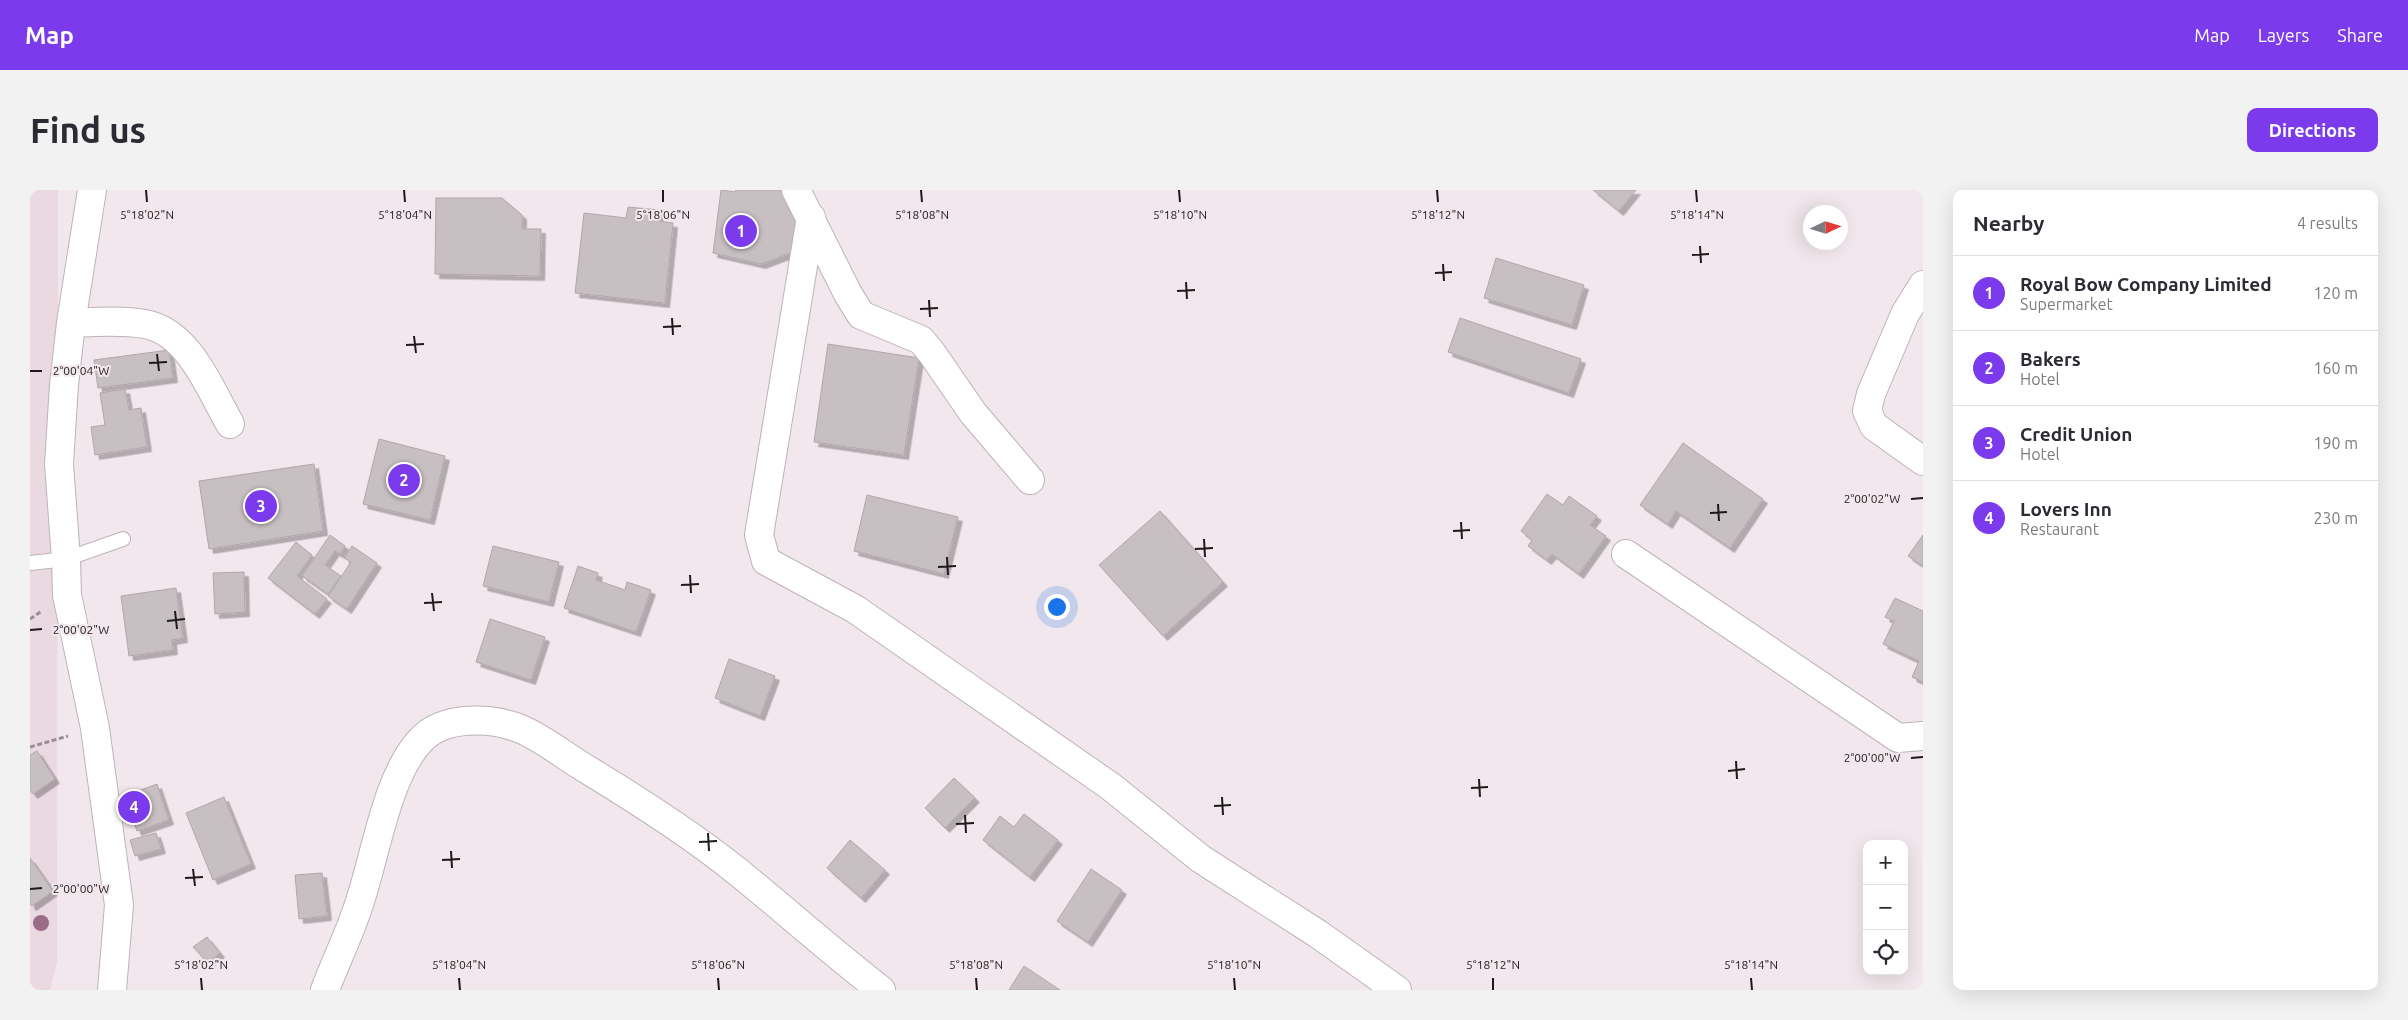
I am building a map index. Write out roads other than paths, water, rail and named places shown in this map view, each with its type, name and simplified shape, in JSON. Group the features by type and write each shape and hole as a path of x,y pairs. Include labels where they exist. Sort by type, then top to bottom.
{"street":[{"path":"92,190 71,323 64,385 59,464 67,595 96,728 119,905 112,990"},
{"path":"796,190 848,294 861,315 921,340 973,413 1030,480"},
{"path":"811,217 759,535 766,561 855,609 1110,786 1201,859 1318,934 1397,990"},
{"path":"1923,285 1905,314 1871,394 1868,411 1874,426 1923,461"},
{"path":"71,323 146,324 170,336 191,356 230,424"},
{"path":"1626,554 1898,738 1923,736"},
{"path":"324,990 357,910 392,795 403,768 420,741 437,726 465,721 489,722 520,729 638,801 736,871 830,951 881,990"}],"lane":[{"path":"30,564 66,559 123,539"}],"place":[{"name":"Royal Bow Company Limited","path":"741,231"},
{"name":"Bakers","path":"404,480"},
{"name":"Credit Union","path":"261,506"},
{"name":"Lovers Inn","path":"134,807"}]}
